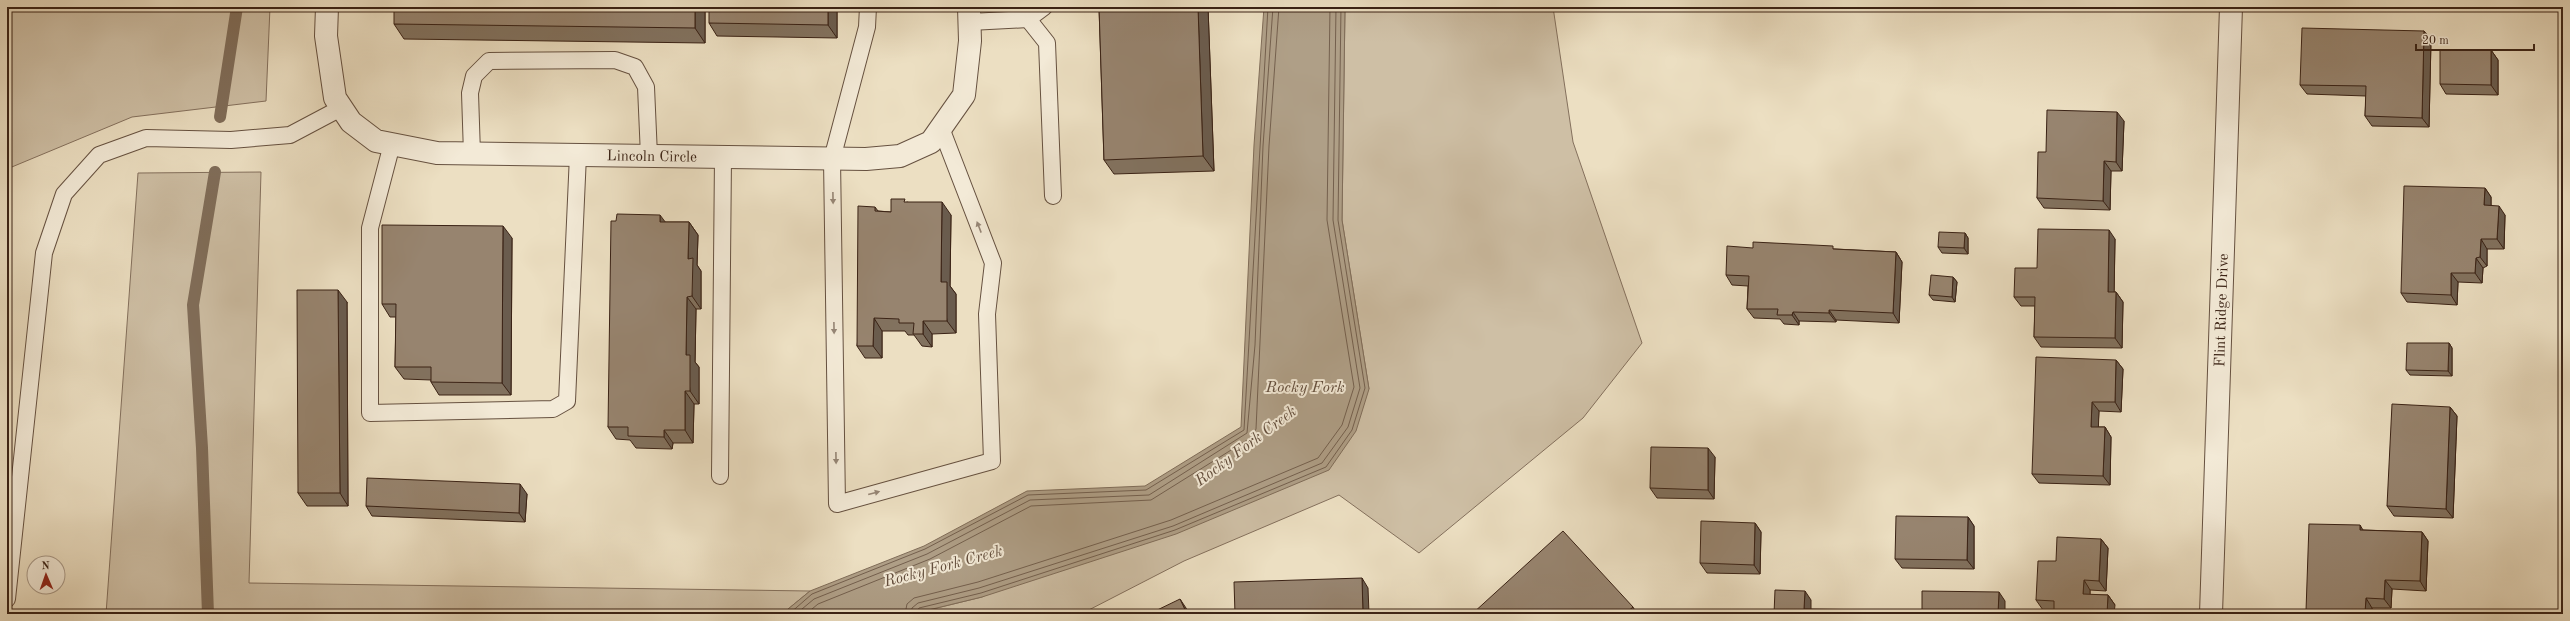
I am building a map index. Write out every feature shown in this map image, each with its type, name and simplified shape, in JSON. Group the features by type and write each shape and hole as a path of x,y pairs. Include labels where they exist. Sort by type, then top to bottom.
{"street":[{"name":"Lincoln Circle","path":"327,7 326,36 334,98 351,122 376,141 438,153 832,159 866,159 900,156 931,142 964,95 970,41 970,15"},
{"name":"Flint Ridge Drive","path":"2211,614 2231,7"}],"lane":[{"path":"868,7 866,34 832,159 837,504 992,461 987,314 993,264 941,128"},
{"path":"970,15 1028,19 1044,7"},
{"path":"1028,19 1047,43 1053,196"},
{"path":"472,154 470,94 474,76 489,61 615,60 634,68 646,87 649,156"},
{"path":"7,598 44,254 64,194 99,156 146,138 232,140 290,135 341,108"},
{"path":"392,144 370,228 370,413 554,409 567,401 578,155"},
{"path":"720,476 723,157"}],"shaded area":[{"path":"7,7 270,7 266,101 132,117 7,169"},
{"path":"1345,7 1553,7 1573,142 1642,343 1583,418 1419,553 1339,495 1184,561 1081,614 912,614 982,597 1369,389 1342,220"},
{"path":"261,172 249,583 810,591 782,614 106,614 138,173"}],"water":[{"name":"Rocky Fork","path":"1264,7 1345,7 1342,220 1369,389 1356,431 1329,470 1176,534 982,597 912,614 782,614 810,591 924,546 1027,491 1145,486 1241,427 1254,145"}],"building":[{"path":"394,7 695,7 695,28 394,24"},
{"path":"709,7 828,7 828,25 709,23"},
{"path":"1099,7 1198,7 1203,156 1104,160"},
{"path":"2302,28 2424,31 2422,118 2365,116 2366,86 2300,85"},
{"path":"2440,50 2491,50 2491,85 2440,84"},
{"path":"2047,110 2117,112 2116,162 2104,161 2103,201 2037,198 2038,152 2046,152"},
{"path":"2404,186 2485,188 2484,205 2499,206 2497,239 2481,239 2480,257 2476,258 2475,273 2451,273 2451,295 2401,293"},
{"path":"891,199 905,199 904,202 942,202 941,282 947,282 947,321 923,321 923,334 913,334 914,323 899,323 899,319 874,318 873,346 857,346 858,206 875,207 875,211 891,212"},
{"path":"617,214 660,215 660,222 689,222 688,259 693,258 692,296 687,297 686,355 690,355 690,391 685,391 685,430 664,430 664,437 628,436 628,427 608,427 611,221 616,221"},
{"path":"382,225 503,226 502,383 431,382 431,367 395,367 396,304 382,304"},
{"path":"2038,229 2109,230 2108,292 2116,292 2115,338 2034,337 2035,297 2014,297 2015,268 2037,268"},
{"path":"1939,232 1965,233 1964,248 1938,247"},
{"path":"1753,242 1833,246 1833,249 1896,252 1893,313 1829,310 1829,313 1793,312 1792,315 1777,315 1778,309 1747,309 1749,276 1726,275 1727,246 1753,248"},
{"path":"1931,275 1953,277 1952,297 1929,295"},
{"path":"297,290 338,290 340,493 298,493"},
{"path":"2407,343 2449,343 2448,371 2406,370"},
{"path":"2036,357 2116,360 2115,402 2092,402 2091,427 2105,427 2103,476 2032,474"},
{"path":"2392,404 2450,407 2446,509 2387,506"},
{"path":"1651,447 1708,448 1708,490 1650,488"},
{"path":"367,478 520,484 519,513 366,506"},
{"path":"1896,516 1968,517 1967,560 1895,559"},
{"path":"1701,521 1755,523 1754,565 1700,563"},
{"path":"2309,524 2360,525 2360,530 2422,532 2420,581 2385,580 2384,599 2366,598 2365,613 2306,611"},
{"path":"1563,531 1633,607 1625,614 1472,614"},
{"path":"2057,537 2101,539 2099,581 2084,580 2083,594 2108,595 2107,614 2054,614 2054,601 2036,600 2038,561 2056,561"},
{"path":"1362,578 1363,614 1235,614 1234,582"},
{"path":"1775,590 1805,591 1804,609 1883,610 1883,614 1774,614"},
{"path":"1922,591 1999,592 1998,614 1922,614"},
{"path":"1180,599 1187,614 1149,614"},
{"path":"1651,611 1737,612 1737,614 1651,614"}],"waterway":[{"path":"220,117 237,7"},
{"path":"208,614 202,448 193,305 215,172"}],"water label":[{"name":"Rocky Fork Creek","path":"1245,445"},
{"name":"Rocky Fork Creek","path":"943,565"}]}
